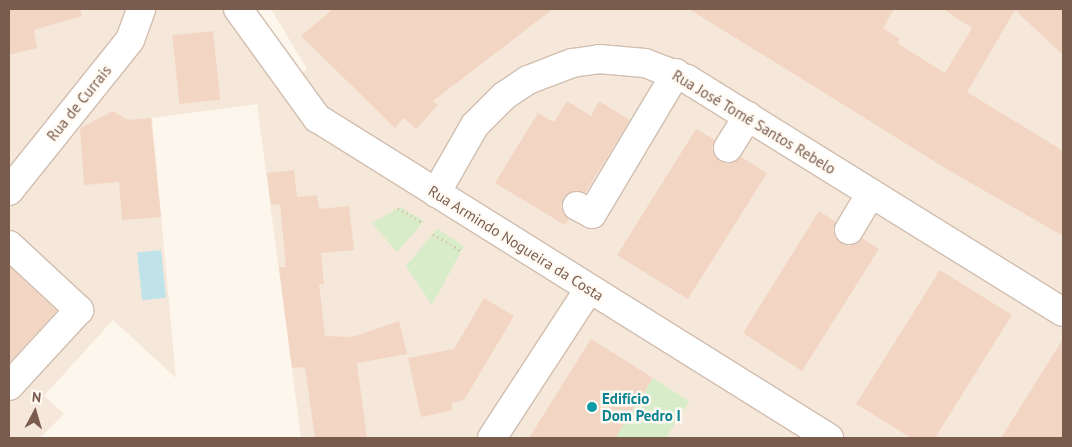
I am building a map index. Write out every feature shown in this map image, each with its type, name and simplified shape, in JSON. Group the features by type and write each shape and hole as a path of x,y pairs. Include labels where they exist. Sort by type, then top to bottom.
{"street":[{"name":"Rua de Currais","path":"9,191 130,40 141,9"},
{"name":"Rua Armindo Nogueira da Costa","path":"238,9 317,118 589,290 829,438"},
{"name":"Rua José Tomé Santos Rebelo","path":"436,193 475,126 504,96 528,80 549,69 599,59 645,63 676,73 1063,312"},
{"path":"577,206 592,214 616,157 676,73"},
{"path":"728,148 748,116"},
{"path":"849,230 871,193"},
{"path":"9,245 80,310 9,386"},
{"path":"492,438 589,290"}],"path":[{"path":"398,208 423,223"},
{"path":"433,234 461,251"}],"shaded area":[{"path":"9,9 137,9 9,183"},
{"path":"146,9 234,9 289,83 307,69 271,9 1063,9 1063,438 301,438 257,104 152,118 176,378 113,320 44,396 64,414 40,438 9,438 9,198"}],"green space":[{"path":"400,207 424,221 397,252 372,223"},
{"path":"437,229 464,246 432,305 406,266"},
{"path":"653,378 689,401 666,438 615,438"}],"water":[{"path":"161,250 166,298 142,300 137,253"}],"building":[{"path":"9,9 80,9 82,16 34,30 37,48 9,55"},
{"path":"333,9 553,9 433,101 438,105 416,129 404,118 395,128 301,36"},
{"path":"689,9 894,9 883,28 900,39 897,43 945,73 972,28 943,9 1063,9 1063,55 1015,10 967,92 1063,151 1063,236 950,171"},
{"path":"213,31 220,100 179,104 172,35"},
{"path":"567,101 591,116 599,101 630,120 585,193 576,190 564,198 561,207 569,219 565,225 495,183 538,113 554,122"},
{"path":"113,111 128,120 151,118 161,217 122,220 119,182 84,185 80,128"},
{"path":"696,129 715,140 712,148 719,161 728,164 741,157 767,173 688,299 617,255"},
{"path":"294,170 297,197 317,195 319,209 349,206 354,250 321,253 324,284 319,284 325,336 352,337 399,321 407,354 357,363 367,438 315,438 305,367 292,368 279,267 286,267 280,204 271,205 267,173"},
{"path":"819,211 836,222 833,230 841,243 849,246 862,238 879,249 802,371 743,333"},
{"path":"9,266 57,311 9,363"},
{"path":"940,270 1012,315 935,438 911,438 856,404"},
{"path":"484,298 514,316 464,400 451,403 453,410 421,417 408,358 454,349"},
{"name":"Edifício Dom Pedro I","path":"591,339 653,378 615,438 529,438"},
{"path":"1063,339 1063,438 1001,438"}],"place":[{"name":"Edifício Dom Pedro I","path":"592,407"}]}
